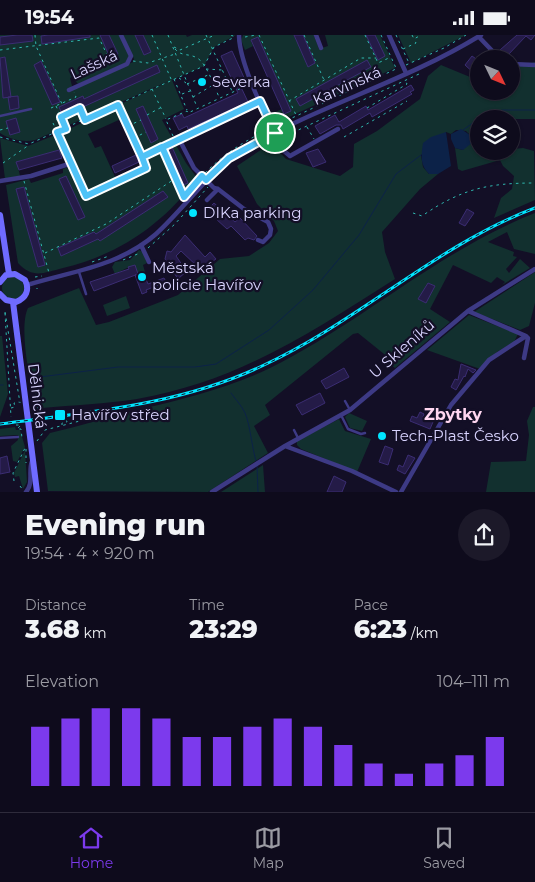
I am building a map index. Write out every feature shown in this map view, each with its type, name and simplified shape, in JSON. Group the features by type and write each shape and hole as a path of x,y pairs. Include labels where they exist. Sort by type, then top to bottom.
{"street":[{"name":"Lašská","path":"71,89 127,64 131,60 122,35"},
{"path":"316,35 322,47"},
{"path":"389,35 406,73"},
{"path":"239,36 252,83 284,151 290,156 338,129"},
{"path":"480,36 492,50"},
{"name":"Karvinská","path":"27,285 79,272 110,261 141,245 155,235 176,214 204,178 229,158 275,133 417,68 480,36"},
{"path":"520,64 535,65"},
{"path":"142,157 260,101"},
{"path":"178,140 190,163 214,188 244,209 268,222 271,229 270,235 263,242 258,240"},
{"path":"67,153 80,182"},
{"path":"0,181 23,177 72,163"},
{"path":"207,199 218,189"},
{"path":"0,215 1,234 9,274"},
{"path":"141,245 149,263"},
{"name":"U Skleníků","path":"212,492 285,445 350,410 468,311 535,269"},
{"path":"0,282 9,274"},
{"path":"0,294 6,300 13,302 24,297 27,285 20,276 9,274"},
{"name":"Dělnická","path":"13,302 26,432 37,492"},
{"path":"468,311 526,336"},
{"path":"524,358 528,338 526,336"},
{"path":"401,492 451,405 489,360 526,336"},
{"path":"285,445 352,471 396,492"},
{"path":"25,490 30,484 29,468 32,460"}],"lane":[{"path":"0,116 31,109"},
{"path":"79,272 86,294"},
{"path":"345,401 350,410"},
{"path":"341,415 348,429 361,434 366,433"},
{"path":"294,430 298,438"},
{"path":"0,438 18,437"}],"path":[{"path":"35,35 36,46 62,104"},
{"path":"90,35 92,40"},
{"path":"152,35 187,111"},
{"path":"168,35 198,108"},
{"path":"206,35 232,92"},
{"path":"173,47 180,50 215,35"},
{"path":"231,35 248,38 256,35"},
{"path":"259,35 296,116"},
{"path":"304,35 324,80"},
{"path":"364,35 378,63 391,57"},
{"path":"381,35 397,69"},
{"path":"396,35 409,64"},
{"path":"403,49 416,43 412,35"},
{"path":"414,39 421,35"},
{"path":"191,189 204,178 225,154 236,146 272,127 414,62 466,35"},
{"path":"3,163 29,144 204,66 213,49 239,36"},
{"path":"0,50 100,39 114,70"},
{"path":"173,47 178,53 196,57 206,69 219,98"},
{"path":"131,60 148,63 175,54"},
{"path":"289,101 361,58 376,58"},
{"path":"278,139 420,75 414,62"},
{"path":"206,69 223,70"},
{"path":"211,81 225,74"},
{"path":"177,78 187,83 209,75"},
{"path":"367,108 407,84 406,81"},
{"path":"166,120 187,111 188,113 252,83"},
{"path":"193,97 213,85"},
{"path":"51,108 76,97 71,89"},
{"path":"152,89 166,120 178,140"},
{"path":"180,95 190,91"},
{"path":"344,137 407,101"},
{"path":"80,182 86,196 146,168 118,105"},
{"path":"56,106 66,129"},
{"path":"56,120 80,108 85,120"},
{"path":"147,115 161,108"},
{"path":"128,126 141,120"},
{"path":"53,123 67,153"},
{"path":"307,126 315,141"},
{"path":"0,130 8,128"},
{"path":"133,138 146,132"},
{"path":"0,137 29,144"},
{"path":"162,147 184,197 188,193"},
{"path":"23,177 45,253 49,274 35,276"},
{"path":"45,253 106,224 176,178"},
{"path":"413,213 422,216 449,198 482,187 511,183 535,183"},
{"path":"91,262 115,254"},
{"path":"11,417 4,313 6,312 24,401"},
{"path":"11,408 15,407 14,403 37,400 39,413"},
{"path":"36,438 38,441 45,430 102,414"},
{"path":"62,425 62,423 67,422 66,419"},
{"path":"16,425 21,425 17,429 21,429 22,438 24,438 26,432"},
{"path":"14,481 13,473 26,447 27,469"},
{"path":"20,487 25,490"}],"green space":[{"path":"0,35 120,35 129,56 127,62 78,84 72,77 70,78 72,86 70,91 133,62 134,59 123,35 186,35 187,37 192,35 236,35 214,47 204,66 172,80 184,109 162,120 186,163 197,178 170,210 155,223 121,246 102,255 50,272 34,273 23,268 18,263 6,185 29,179 31,183 63,173 63,169 75,164 70,152 61,155 59,150 17,162 20,176 5,179 0,138 28,146 65,131 171,80 35,140 17,140 0,133","holes":["123,118 145,167 114,181 115,177 101,146 95,148 88,134"]},
{"path":"243,35 314,35 319,49 328,46 325,35 380,35 395,68 276,123 271,114 282,109 285,114 291,110 258,38 251,41 253,46 245,50 241,40"},
{"path":"398,35 466,35 411,63"},
{"path":"535,62 535,119 520,119 520,110 470,110 470,135 466,131 456,130 451,134 446,132 421,155 423,167 429,174 438,174 420,189 382,232 385,252 395,279 272,353 208,380 174,391 137,399 42,408 32,386 26,358 24,335 28,308 79,288 96,325 109,322 178,295 220,259 249,256 269,243 278,231 274,221 257,204 237,166 271,143 286,159 340,176 353,167 354,144 377,131 420,99 428,76 441,65 470,77 470,100 520,100 520,66"},
{"path":"470,135 470,160 500,160 462,171 458,169 455,148 463,150"},
{"path":"520,148 534,151 535,200 494,218 501,198 512,189 514,176 503,166 500,160 520,160"},
{"path":"535,213 535,254 514,249 507,232 488,242 514,252 513,256 517,257 506,269 509,273 520,259 530,268 502,285 505,282 497,277 491,283 453,265 430,309 450,322 395,368 387,362 389,358 358,333 353,334 265,405 270,415 254,426 268,453 208,492 48,491 42,443 50,433 204,393 268,369 335,331 465,247"},
{"path":"139,250 143,252 147,263 143,265 145,272 139,274 129,267 115,274 112,267 115,262 130,260"},
{"path":"535,272 535,303 529,326 520,330 474,312"},
{"path":"13,277 21,280 24,288 21,296 13,299 5,296 2,288 5,280"},
{"path":"126,296 130,308 107,316 103,305"},
{"path":"469,315 518,334 514,342 497,352 480,369 427,350"},
{"path":"0,336 2,336 8,394 0,417"},
{"path":"533,407 535,407 535,492 486,492 491,462 526,461 529,435 527,421"},
{"path":"349,413 367,421 362,431 350,428 345,417"},
{"path":"339,419 345,431 371,439 357,472 301,449 297,445 297,441"},
{"path":"15,427 16,430 20,430 25,447 17,462 13,461 11,446 18,440 18,435 0,436 0,429"},
{"path":"25,450 27,482 23,489 19,476 15,477 14,473"},
{"path":"263,465 265,492 221,492"}],"water":[{"path":"461,129 470,135 470,144 463,150 455,148 451,134"},
{"path":"446,132 451,166 438,174 429,174 422,160 423,143 431,137"}],"building":[{"path":"32,35 33,41 0,45 0,37"},
{"path":"90,35 90,37 42,44 41,36"},
{"path":"100,35 109,35 118,54 110,58"},
{"path":"135,35 143,35 151,52 144,55"},
{"path":"294,35 303,35 315,63 308,67"},
{"path":"366,35 375,35 385,56 378,60"},
{"path":"517,35 535,35 531,40 526,36 513,50 500,50"},
{"path":"258,37 291,111 284,114 251,40"},
{"path":"232,51 246,82 240,85 248,102 188,129 187,126 179,130 173,118 182,114 184,118 238,93 221,56"},
{"path":"5,57 11,97 3,98 0,58"},
{"path":"470,59 470,70 465,65"},
{"path":"367,60 371,67 300,106 296,99"},
{"path":"41,61 60,102 52,105 34,65"},
{"path":"157,65 160,72 63,116 59,107 83,96 84,99"},
{"path":"411,85 414,90 410,92 412,94 372,117 370,113 343,129 341,125 336,125 320,134 315,126 335,115 339,122 366,106 368,110"},
{"path":"18,96 19,108 10,110 8,97"},
{"path":"143,106 158,139 151,143 136,109"},
{"path":"16,118 20,132 10,135 6,121"},
{"path":"172,147 188,183 181,186 164,150"},
{"path":"318,149 326,162 313,167 306,153"},
{"path":"59,150 62,158 19,170 16,162"},
{"path":"136,155 139,162 115,173 112,166"},
{"path":"66,176 85,217 78,220 59,179"},
{"path":"24,187 45,265 38,267 16,189"},
{"path":"163,191 168,197 100,241 98,239 61,256 58,248 94,232 96,234"},
{"path":"214,203 235,222 240,218 257,236 254,240 248,238 245,240 231,226 227,229 215,218 211,213 213,211 210,207"},
{"path":"467,209 474,213 465,226 459,223"},
{"path":"185,235 205,257 210,252 216,259 204,267 201,264 198,267 181,251 176,256 185,269 189,269 178,279 165,259 167,251 171,252"},
{"path":"135,265 138,274 94,291 90,282 129,269 128,267"},
{"path":"143,272 148,284 164,278 166,282 146,290 147,292 142,294 135,275"},
{"path":"428,283 435,286 426,303 418,299"},
{"path":"461,364 476,370 473,373 468,369 456,390 451,387 455,379 458,380"},
{"path":"344,368 349,377 326,389 321,381"},
{"path":"320,393 325,403 302,415 296,405"},
{"path":"420,412 424,414 423,417 433,422 430,429 410,421 412,416 417,418"},
{"path":"385,446 393,449 388,465 379,462"},
{"path":"408,455 415,458 405,474 397,470 399,465 403,467"},
{"path":"7,456 10,472 0,474 0,458"},
{"path":"334,476 346,482 342,492 327,492"}],"waterway":[{"path":"463,130 484,115 503,110 535,110"},
{"path":"32,378 118,367 195,367 216,364 269,330 313,290 359,235 396,174 421,155"},
{"path":"231,393 247,418 256,461"},
{"path":"257,465 258,492"}],"railway":[{"path":"0,424 135,405 168,398 233,379 299,347 333,327 431,262 465,242 535,208"}],"place":[{"name":"Severka","path":"202,82"},
{"name":"DIKa parking","path":"193,213"},
{"name":"Městská policie Havířov","path":"142,277"},
{"name":"Havířov střed","path":"60,415"},
{"name":"Tech-Plast Česko","path":"382,436"}],"district":[{"name":"Zbytky","path":"453,414"}],"route":[{"path":"275,133 229,158 206,180 202,176 184,197 162,147 142,157 146,168 86,196 57,132 66,129 61,117 80,108 85,120 118,105 142,157 260,101 275,133"}]}
